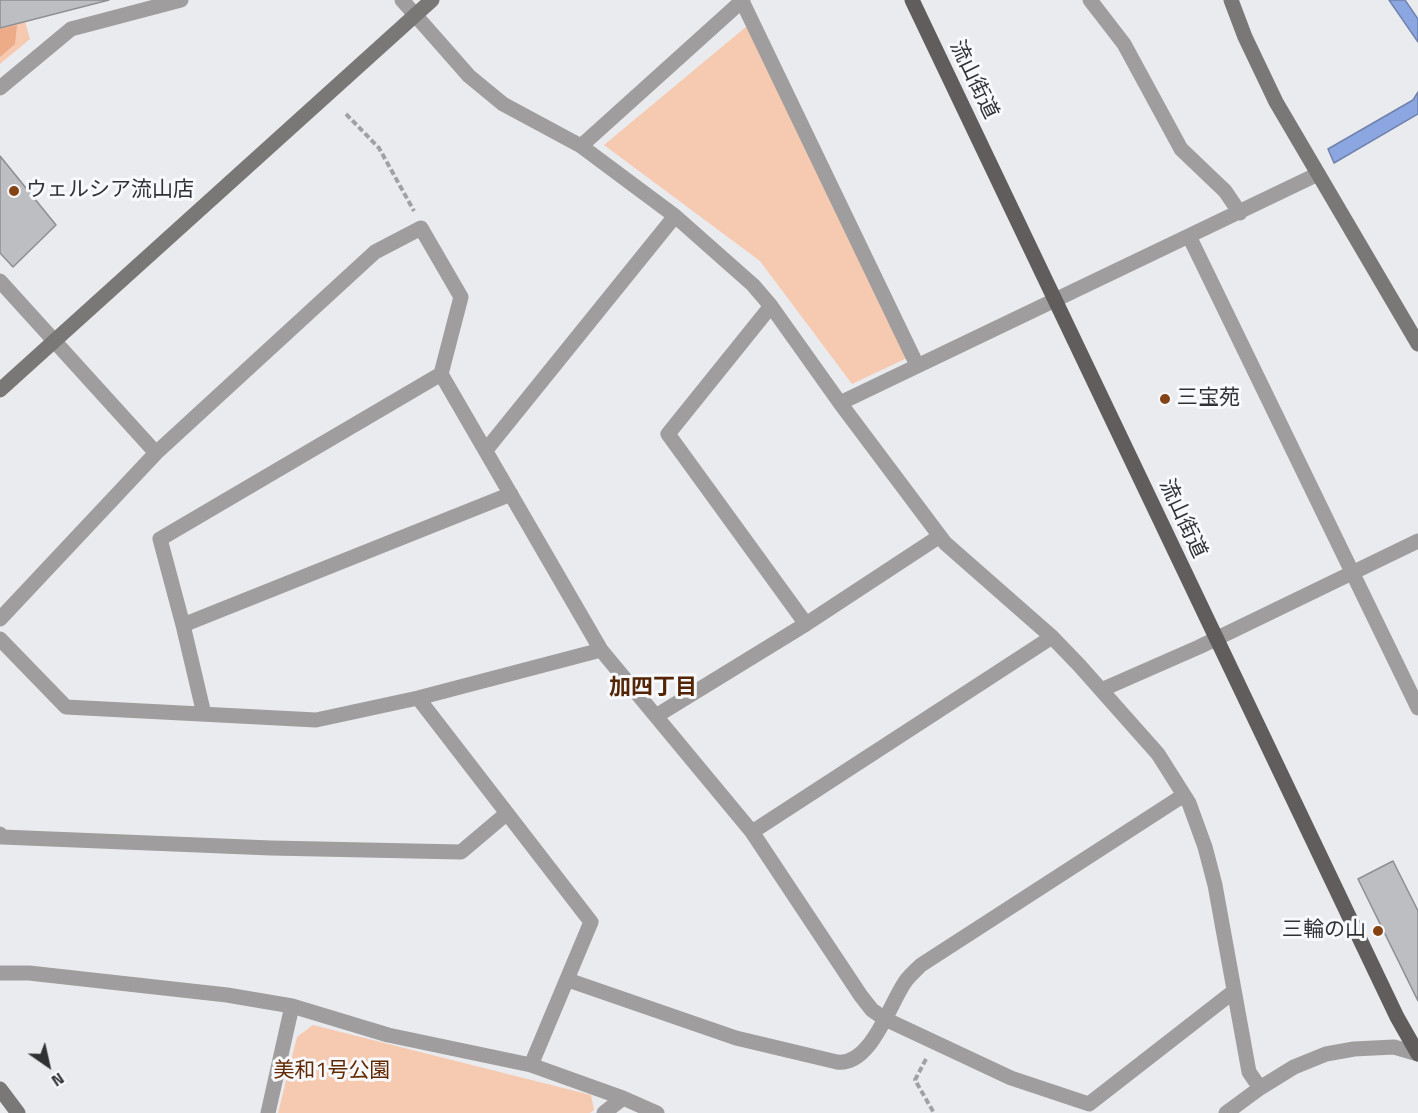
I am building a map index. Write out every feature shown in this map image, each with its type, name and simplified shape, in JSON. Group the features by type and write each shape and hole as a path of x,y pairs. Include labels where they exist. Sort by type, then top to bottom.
{"main road":[{"name":"流山街道","path":"912,0 1397,1017 1418,1054"}],"street":[{"path":"0,88 70,29 181,0"},
{"path":"402,0 470,76 503,104 581,146 675,216 753,285 771,306 945,543 1052,637 1158,754 1184,795 1205,847 1213,876 1249,1072 1260,1088"},
{"path":"0,390 432,0"},
{"path":"1090,0 1124,44 1181,149 1225,191 1240,213"},
{"path":"1231,0 1245,37 1276,102 1418,344"},
{"path":"581,146 743,1 917,365"},
{"path":"840,403 1318,174"},
{"path":"486,450 675,216"},
{"path":"0,619 156,453 375,252 421,228 460,297 441,374 602,650 752,832 872,1010 885,1019 1011,1078 1089,1104 1233,992"},
{"path":"1189,236 1418,708"},
{"path":"0,281 156,453"},
{"path":"771,306 668,434 806,624"},
{"path":"204,714 160,539 441,374"},
{"path":"183,625 511,494"},
{"path":"656,716 806,624 940,536"},
{"path":"1101,690 1216,638 1418,541"},
{"path":"752,832 1052,637"},
{"path":"0,639 66,707 316,720 418,698 602,650"},
{"path":"418,698 591,922 531,1065"},
{"path":"568,980 736,1038 840,1062 851,1061 861,1055 885,1019 906,981 921,965 1184,795"},
{"path":"0,834 2,837 271,848 461,852 506,814"},
{"path":"0,973 29,973 227,996 292,1006 388,1035 531,1065 623,1098 657,1113"},
{"path":"268,1113 292,1006"},
{"path":"1234,1111 1260,1088 1294,1067 1326,1054 1354,1049 1395,1047 1418,1054"},
{"path":"0,1089 18,1113"},
{"path":"604,1113 623,1098"}],"path":[{"path":"346,114 379,148 421,228"},
{"path":"934,1113 915,1080 935,1043"}],"green space":[{"path":"0,0 19,0 30,39 0,64"},
{"path":"747,26 907,358 852,384 760,261 604,145"},
{"name":"美和1号公園","path":"313,1025 591,1095 594,1110 590,1113 278,1113 297,1037"}],"shaded area":[{"path":"17,25 15,44 0,57 0,29"}],"water":[{"path":"1389,0 1405,0 1418,19 1418,42"},
{"path":"1418,92 1418,114 1334,163 1328,149 1413,100"}],"building":[{"path":"0,0 109,0 0,28"},
{"name":"ウェルシア流山店","path":"0,156 56,225 13,267 0,253"},
{"path":"1393,861 1418,911 1418,1001 1358,879"}],"place":[{"name":"ウェルシア流山店","path":"14,191"},
{"name":"三宝苑","path":"1165,399"},
{"name":"三輪の山","path":"1378,931"}],"district":[{"name":"加四丁目","path":"653,689"}]}
